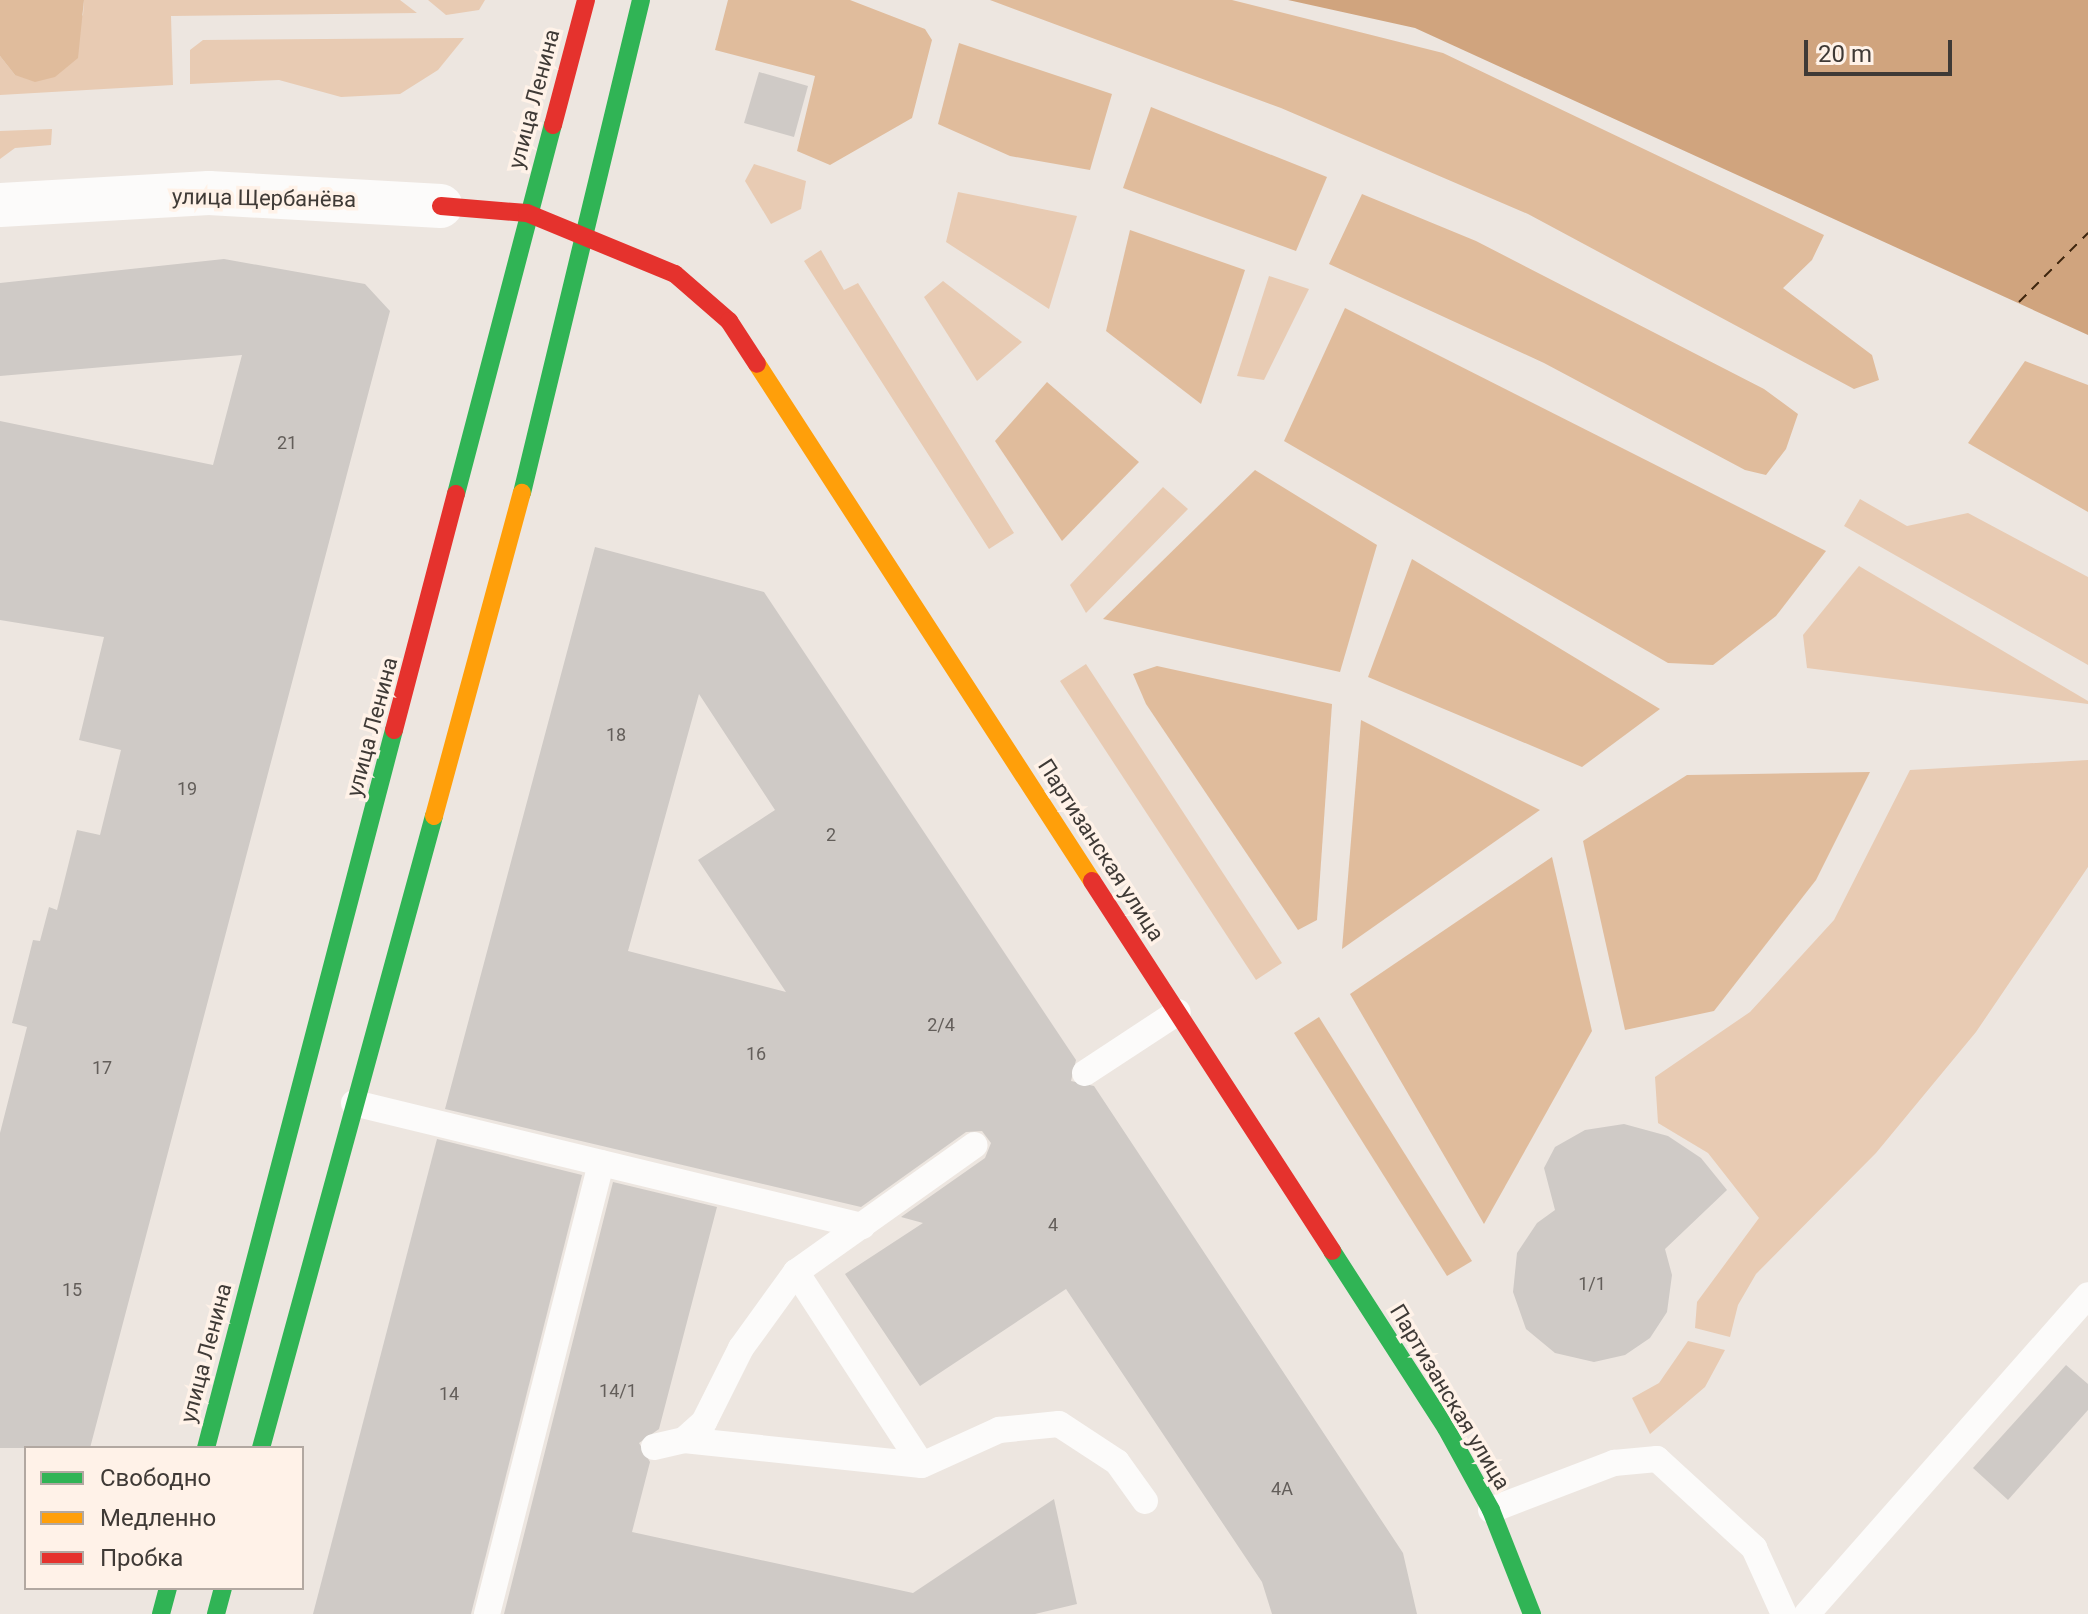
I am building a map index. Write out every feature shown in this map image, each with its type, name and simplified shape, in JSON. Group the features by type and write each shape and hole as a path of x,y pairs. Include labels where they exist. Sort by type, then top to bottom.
{"main road":[{"path":"262,1446 587,233 641,0"},
{"name":"улица Ленина","path":"207,1446 527,213 584,9"},
{"name":"улица Щербанёва","path":"441,206 527,213"},
{"name":"Партизанская улица","path":"527,213 587,233 675,274 729,321 1446,1428 1491,1510 1532,1614"},
{"path":"161,1614 167,1590"},
{"path":"216,1614 222,1590"}],"street":[{"name":"улица Щербанёва","path":"0,205 209,193 441,206"}],"lane":[{"path":"1085,1073 1178,1012"},
{"path":"354,1103 862,1226"},
{"path":"684,1440 704,1422 741,1348 796,1272 975,1145"},
{"path":"487,1614 546,1423 601,1163"},
{"path":"796,1272 922,1465"},
{"path":"1807,1614 2088,1295"},
{"path":"654,1447 684,1440 922,1465 999,1430 1059,1424 1117,1462 1145,1501"},
{"path":"1491,1510 1614,1463 1657,1459 1754,1548 1784,1614"}],"shaded area":[{"path":"0,0 84,0 78,58 55,77 35,82 15,75 0,56"},
{"path":"84,0 400,0 417,13 171,16 173,85 0,95 0,56 15,75 83,15"},
{"path":"428,0 485,0 479,10 446,15"},
{"path":"728,0 850,0 925,29 932,40 912,118 830,165 797,151 815,76 715,50"},
{"path":"990,0 1232,0 1443,53 1824,235 1812,260 1783,288 1872,355 1879,380 1854,389 1528,214 1281,108"},
{"path":"1288,0 2088,0 2088,335 1415,28"},
{"path":"464,38 438,70 400,94 341,97 279,80 190,84 190,50 203,40"},
{"path":"959,43 1112,94 1090,170 1010,156 938,124"},
{"path":"1151,107 1327,177 1296,251 1123,188"},
{"path":"52,129 51,145 15,148 0,159 0,131"},
{"path":"754,164 806,181 801,209 771,224 745,181"},
{"path":"958,192 1077,216 1049,309 946,242"},
{"path":"1362,194 1476,241 1764,389 1798,414 1786,449 1766,475 1745,470 1544,363 1329,264"},
{"path":"1130,230 1245,270 1201,404 1106,331"},
{"path":"821,250 844,290 858,283 1014,533 989,549 804,261"},
{"path":"1269,276 1309,289 1264,380 1237,376"},
{"path":"943,281 1022,342 977,381 924,297"},
{"path":"1345,308 1826,551 1776,616 1713,665 1668,663 1284,441"},
{"path":"2025,361 2088,385 2088,512 1968,443"},
{"path":"1047,382 1139,462 1062,541 995,441"},
{"path":"1255,470 1377,545 1340,672 1103,619"},
{"path":"1163,487 1188,509 1086,613 1070,585"},
{"path":"1860,499 1907,526 1968,513 2088,577 2088,665 1844,526"},
{"path":"1412,559 1660,709 1582,767 1368,677"},
{"path":"1859,566 2088,701 2088,704 1807,668 1803,635"},
{"path":"1086,664 1282,963 1256,980 1060,681"},
{"path":"1157,666 1332,704 1317,920 1298,930 1146,704 1133,674"},
{"path":"1361,720 1540,810 1342,949"},
{"path":"2088,760 2088,867 1976,1032 1876,1153 1756,1274 1738,1305 1730,1337 1695,1328 1697,1302 1759,1218 1708,1153 1658,1123 1655,1077 1750,1012 1834,920 1910,770"},
{"path":"1870,772 1816,880 1714,1011 1625,1030 1583,841 1687,775"},
{"path":"1552,857 1592,1031 1484,1224 1350,994"},
{"path":"1319,1017 1472,1261 1447,1276 1294,1033"},
{"path":"1688,1341 1725,1350 1705,1387 1650,1434 1632,1398 1659,1383"}],"building":[{"path":"759,72 808,86 794,137 744,123"},
{"path":"224,259 365,284 390,311 91,1446 0,1448 0,1133 27,1027 12,1023 33,940 40,941 49,907 57,910 77,830 100,835 121,750 79,740 104,637 0,620 0,421 213,465 242,355 0,376 0,283"},
{"path":"595,547 764,592 1076,1060 1071,1081 1094,1086 1403,1553 1417,1614 1272,1614 1262,1582 1066,1289 920,1386 845,1274 923,1223 901,1217 985,1158 991,1143 982,1131 966,1132 861,1207 445,1109","holes":["699,694 775,810 698,860 786,992 628,951"]},
{"path":"1624,1124 1668,1136 1701,1158 1727,1190 1665,1249 1672,1275 1667,1312 1650,1338 1625,1355 1594,1362 1555,1353 1526,1329 1513,1292 1517,1253 1537,1223 1555,1210 1544,1168 1555,1147 1585,1130"},
{"path":"437,1139 582,1175 471,1614 313,1614"},
{"path":"613,1182 717,1207 659,1429 639,1443 650,1462 632,1532 913,1593 1054,1499 1077,1604 1035,1614 504,1614"},
{"path":"2066,1365 2088,1384 2088,1410 2008,1500 1973,1468"}],"ferry route":[{"path":"2019,302 2088,233"}],"traffic: fast":[{"path":"522,493 641,0"},
{"path":"456,494 553,125"},
{"path":"207,1446 394,730"},
{"path":"262,1446 434,816"},
{"path":"1332,1251 1446,1428 1491,1510 1532,1614"},
{"path":"161,1614 167,1590"},
{"path":"216,1614 222,1590"}],"traffic: slow":[{"path":"757,364 1092,881"},
{"path":"434,816 522,493"}],"traffic: jam":[{"path":"553,125 586,0"},
{"path":"441,206 527,213 675,274 729,321 757,364"},
{"path":"394,730 456,494"},
{"path":"1092,881 1332,1251"}]}
